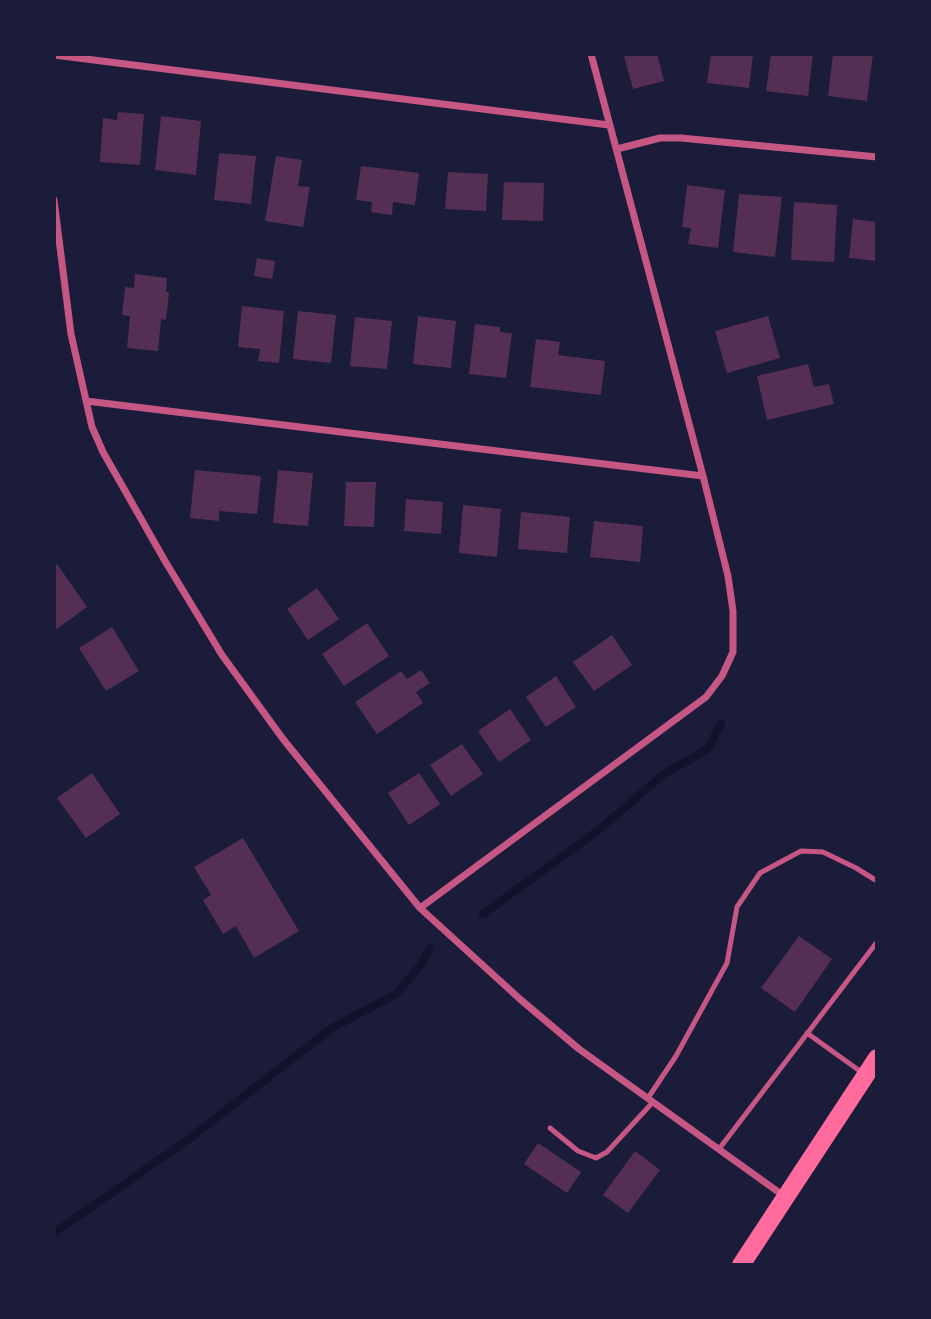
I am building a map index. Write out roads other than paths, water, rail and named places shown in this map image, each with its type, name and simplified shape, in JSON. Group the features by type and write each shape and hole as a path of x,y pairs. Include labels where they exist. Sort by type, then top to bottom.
{"main road":[{"path":"741,1265 877,1058"}],"street":[{"path":"420,908 706,697 722,676 733,652 733,611 728,576 704,476 591,54"},
{"path":"54,55 609,125"},
{"path":"617,149 660,138 681,138 877,157"},
{"path":"54,200 71,334 92,427 103,452 165,561 222,655 283,739 420,908 560,1033 785,1196"},
{"path":"86,401 704,476"}],"lane":[{"path":"550,1128 578,1152 597,1158 607,1152 650,1100 727,963 737,906 760,873 801,851 822,852 877,881"},
{"path":"719,1149 877,942"},
{"path":"807,1033 865,1075"}],"waterway":[{"path":"483,914 600,829 664,774 708,749 721,723"},
{"path":"54,1233 189,1139 332,1028 396,994 420,966 430,948"}]}
